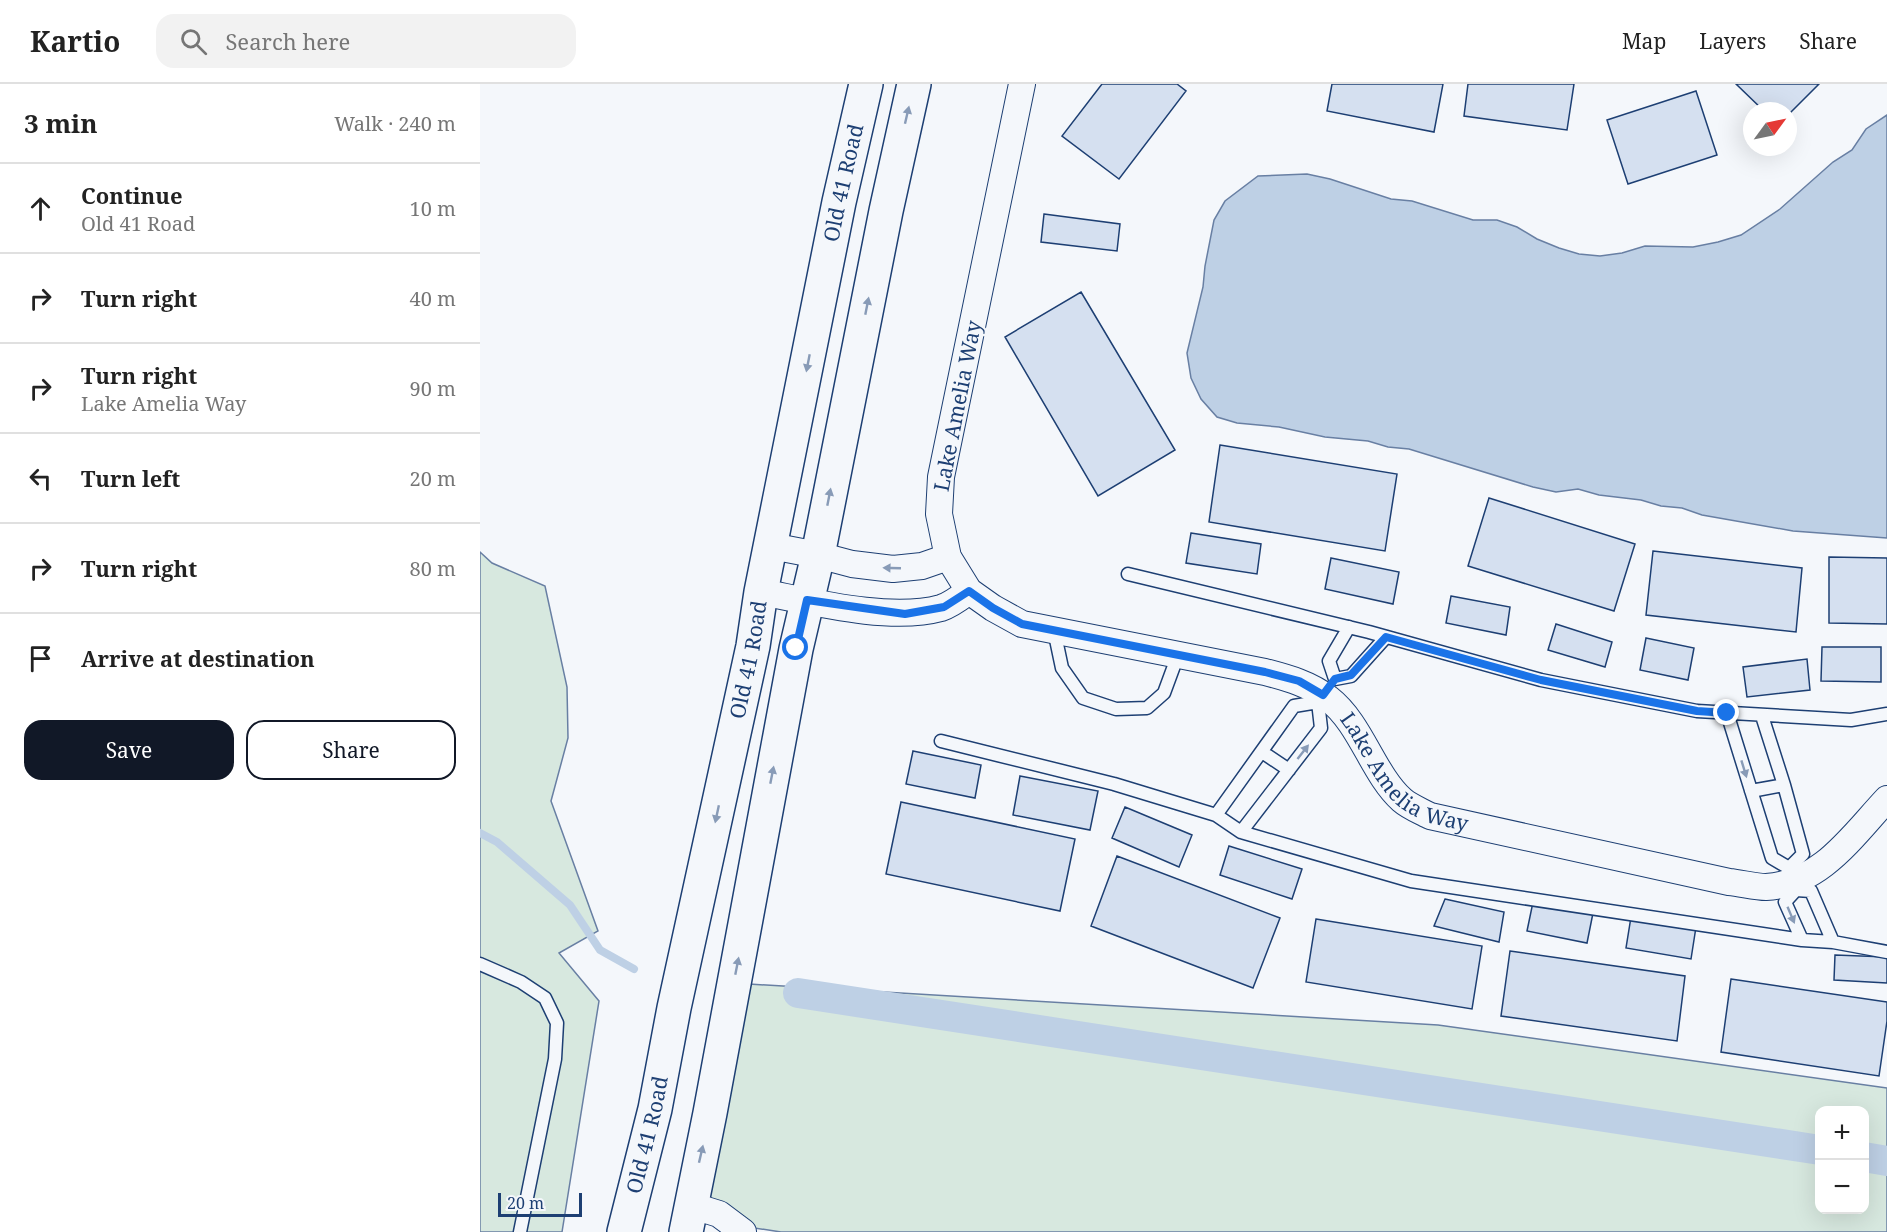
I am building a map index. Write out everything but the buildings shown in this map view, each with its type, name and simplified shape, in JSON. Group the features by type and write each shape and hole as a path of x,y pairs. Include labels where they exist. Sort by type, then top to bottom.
{"street":[{"name":"Old 41 Road","path":"624,1232 655,1109 674,1008 753,646 760,592 839,202 866,84"},
{"path":"743,1232 719,1214 688,1219 710,1113 796,648 818,555 886,211 914,84"},
{"name":"Lake Amelia Way","path":"1022,84 941,477 939,514 948,557 969,591 1022,624 1299,681 1325,692 1353,725 1383,775 1402,800 1430,816 1729,882 1765,887 1801,879 1831,860 1887,799"},
{"path":"771,546 852,564 893,569 922,566 948,557"},
{"path":"760,592 905,614 944,607 969,591"}],"lane":[{"path":"1128,574 1349,627 1541,680 1697,711 1851,720 1887,714"},
{"path":"1241,832 1322,728 1329,661 1349,627"},
{"path":"1054,630 1062,668 1083,698 1116,709 1147,708 1164,693 1178,655"},
{"path":"1216,815 1294,706 1325,692 1351,675 1386,637"},
{"path":"1727,713 1772,858 1792,880 1811,891 1833,942"},
{"path":"1762,716 1803,854 1785,902 1802,940"},
{"path":"941,741 1114,784 1216,815 1241,832 1411,881 1802,940 1833,942 1887,952"},
{"path":"1262,752 1289,770"},
{"path":"1751,791 1784,785"},
{"path":"480,964 521,982 545,998 557,1023 555,1059 520,1232"}],"shaded area":[{"path":"480,552 492,563 545,586 567,687 568,738 551,801 598,931 559,953 599,1001 562,1232 480,1232"},
{"path":"749,984 1438,1025 1887,1088 1887,1232 781,1232 703,1220"}],"water":[{"path":"1887,115 1887,538 1793,531 1702,515 1682,508 1661,506 1641,500 1599,495 1578,489 1556,492 1409,449 1388,447 1368,441 1325,437 1279,427 1237,423 1217,417 1201,399 1191,378 1187,353 1203,287 1214,220 1225,201 1258,176 1307,174 1330,179 1391,199 1412,201 1473,220 1497,220 1517,227 1537,239 1579,254 1600,256 1622,253 1645,246 1693,247 1741,235 1780,209 1833,162 1852,150 1866,129"}],"waterway":[{"path":"480,833 497,842 570,905 600,950 634,969"},
{"path":"798,993 1815,1149"},
{"path":"1869,1158 1887,1161"}],"route":[{"path":"796,648 807,600 905,614 944,607 969,591 1022,624 1265,672 1299,681 1323,695 1335,679 1351,675 1386,637 1541,680 1697,711 1727,713"}]}
